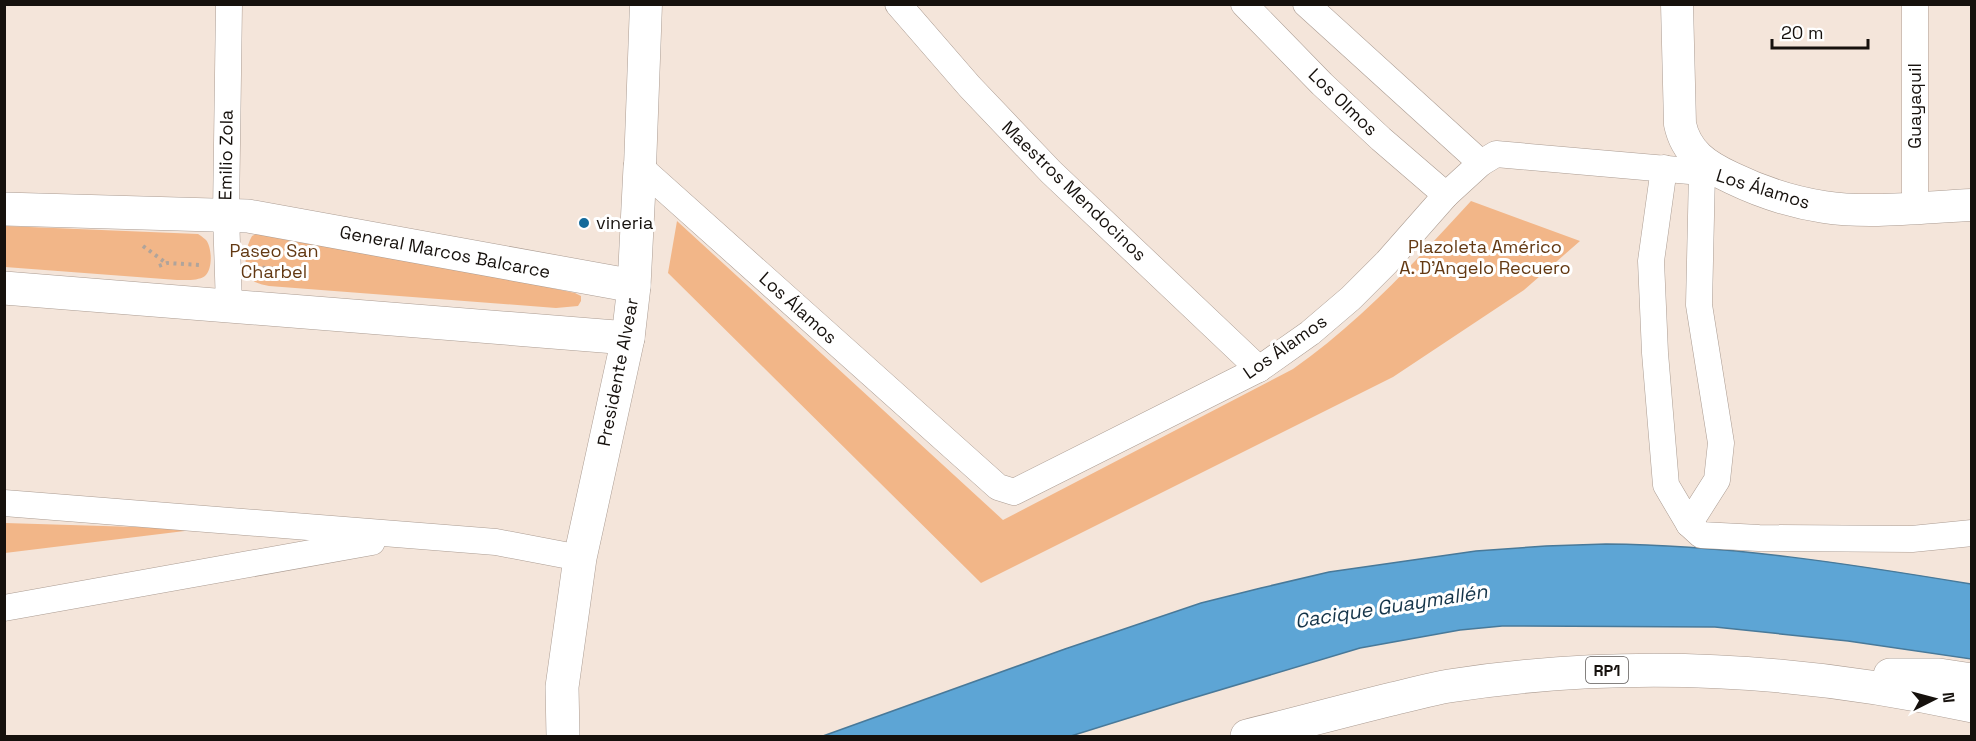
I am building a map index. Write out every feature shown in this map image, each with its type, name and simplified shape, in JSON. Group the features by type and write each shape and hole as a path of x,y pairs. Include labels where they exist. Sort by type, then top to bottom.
{"main road":[{"name":"Presidente Alvear","path":"563,736 562,687 580,558 628,338 634,286 640,167"},
{"name":"General Marcos Balcarce","path":"4,209 226,214 272,219 634,286"},
{"path":"4,288 628,338"},
{"name":"RP1","path":"1247,736 1447,686 1532,675 1653,669 1781,676 1860,685 1971,706"},
{"path":"1781,676 1939,675 1971,680"}],"street":[{"name":"Emilio Zola","path":"229,4 226,214 229,306"},
{"name":"Presidente Alvear","path":"640,167 646,4"},
{"name":"Maestros Mendocinos","path":"898,4 969,87 1052,172 1259,369"},
{"name":"Los Olmos","path":"1244,4 1330,92 1446,195"},
{"path":"1306,4 1481,163"},
{"path":"1677,4 1682,135 1687,146 1713,173 1699,305 1721,443 1717,480 1689,524"},
{"name":"Guayaquil","path":"1915,4 1915,208"},
{"name":"Los Álamos","path":"640,167 998,487 1014,492 1259,369 1310,333 1351,298 1387,262 1446,195 1481,163 1496,154 1713,173 1757,190 1826,208 1859,210 1971,205"},
{"path":"1664,168 1651,261 1655,353 1666,485 1689,524 1701,535 1759,538 1912,539 1971,533"},
{"path":"4,503 496,542 580,558"},
{"path":"4,609 408,535"}],"green space":[{"name":"Plazoleta Américo A. D'Angelo Recuero","path":"1471,201 1580,241 1524,290 1393,377 981,583 668,273 677,221 1003,520 1293,369 1318,351 1364,311"},
{"name":"Paseo San Charbel","path":"5,226 198,234 208,243 210,263 208,273 199,279 177,280 5,267"},
{"name":"Paseo San Charbel","path":"256,234 509,279 575,293 581,296 581,301 578,306 556,308 269,286 255,282 246,266 248,247 252,236"},
{"path":"5,523 201,529 5,553"}],"water":[{"name":"Cacique Guaymallén","path":"1606,544 1744,552 1835,563 1971,584 1971,659 1848,641 1715,627 1502,626 1460,630 1360,648 1071,736 823,736 1201,603 1261,588 1329,572 1476,551"}],"place":[{"name":"vineria","path":"584,223"}]}
